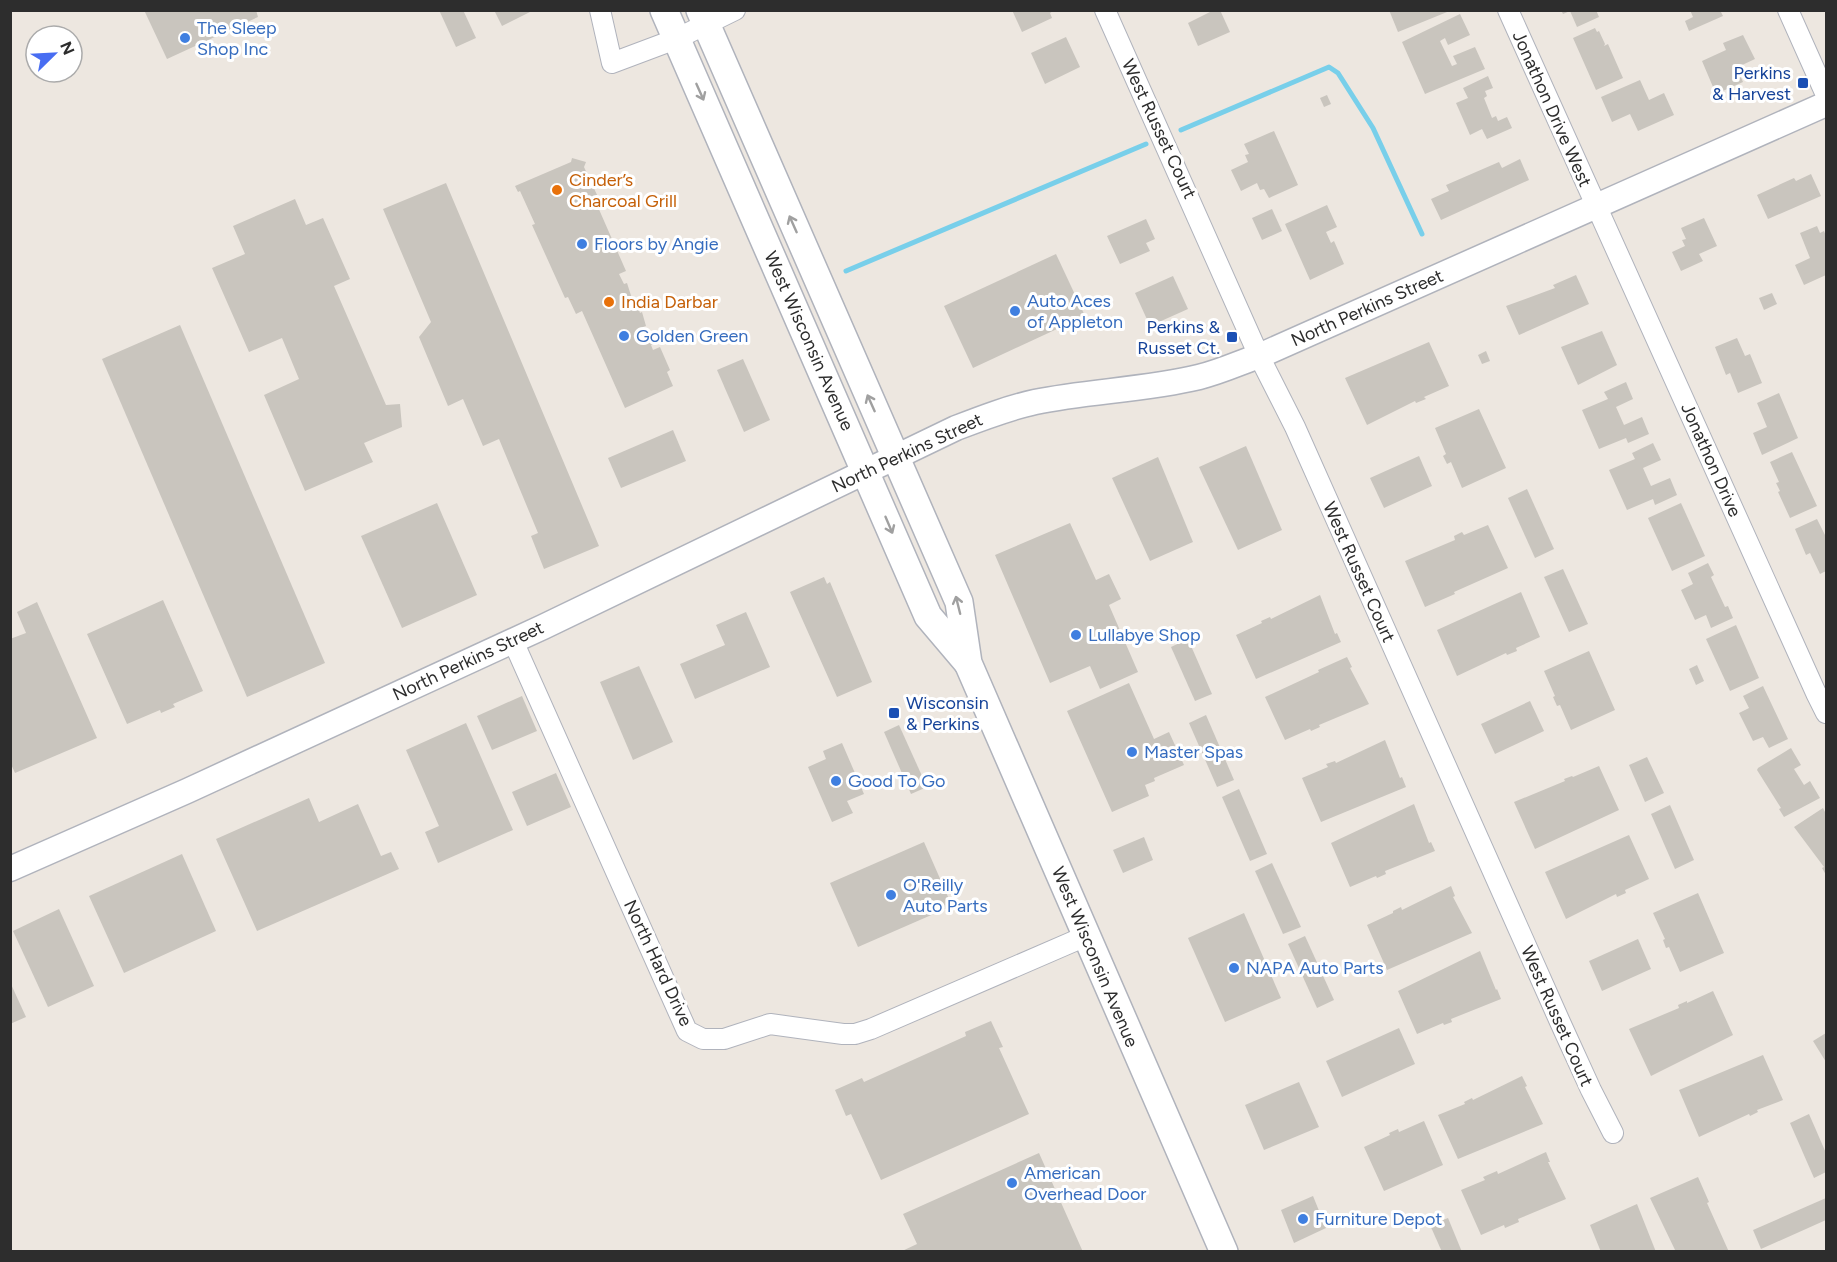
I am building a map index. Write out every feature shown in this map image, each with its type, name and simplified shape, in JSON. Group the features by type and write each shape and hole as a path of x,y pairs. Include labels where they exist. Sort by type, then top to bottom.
{"main road":[{"name":"West Wisconsin Avenue","path":"664,10 928,616 968,663"},
{"name":"West Wisconsin Avenue","path":"703,18 959,602 968,663 1224,1251"}],"street":[{"path":"600,10 612,63 676,39 703,18 735,10"},
{"name":"West Russet Court","path":"1105,10 1259,356 1295,427 1556,1014 1613,1133"},
{"name":"Jonathon Drive West","path":"1508,10 1596,207"},
{"path":"1788,10 1827,95"},
{"name":"North Perkins Street","path":"10,868 187,791 513,641 956,428 1020,406 1198,377 1259,356 1827,104"},
{"name":"Jonathon Drive","path":"1596,207 1827,713"},
{"name":"North Hard Drive","path":"513,641 687,1031 703,1039 724,1039 770,1024 855,1034 1086,936"}],"building":[{"name":"The Sleep Shop Inc","path":"144,10 256,10 258,17 167,59"},
{"path":"439,10 463,10 476,38 456,47"},
{"path":"494,10 534,10 502,26"},
{"path":"1012,10 1054,10 1050,13 1052,18 1022,32"},
{"path":"1214,10 1220,10 1230,32 1198,46 1188,23"},
{"path":"1389,10 1452,10 1398,32"},
{"path":"1561,10 1596,10 1599,17 1577,27 1570,11 1563,14"},
{"path":"1690,10 1720,10 1723,16 1689,31 1685,21 1693,17"},
{"path":"1460,14 1470,35 1448,45 1445,38 1440,41 1452,66 1457,64 1453,56 1475,47 1485,69 1425,94 1402,42"},
{"path":"1595,28 1597,32 1599,31 1604,46 1608,44 1623,78 1596,90 1573,38"},
{"path":"1743,35 1755,59 1740,66 1742,71 1739,73 1743,82 1716,94 1702,61 1726,50 1723,43"},
{"path":"1066,37 1080,67 1045,84 1031,53"},
{"path":"1488,76 1493,88 1485,91 1487,96 1484,98 1492,118 1496,116 1498,121 1507,117 1512,128 1487,139 1482,129 1470,135 1456,103 1468,98 1463,88"},
{"path":"1640,80 1649,100 1664,93 1674,115 1638,131 1630,114 1612,122 1601,97"},
{"path":"1327,95 1331,104 1324,107 1320,98"},
{"path":"1274,131 1298,185 1269,198 1264,189 1260,190 1257,183 1241,191 1231,170 1248,162 1245,155 1249,154 1244,144"},
{"path":"572,158 586,162 584,167 598,197 594,198 626,271 619,274 624,284 627,283 635,308 638,307 640,313 642,312 646,326 643,327 645,332 648,330 654,344 651,345 653,350 660,347 670,370 667,372 673,386 625,408 582,311 576,314 568,297 565,298 532,225 535,224 520,191 518,192 515,186 571,162"},
{"path":"1520,159 1529,180 1441,220 1431,199 1449,191 1446,185 1499,162 1502,168"},
{"path":"1811,174 1821,196 1768,219 1757,195 1794,178 1796,181"},
{"path":"446,183 599,546 544,569 531,536 538,533 499,439 483,446 463,399 448,406 419,337 431,322 383,209"},
{"path":"295,199 306,225 323,218 350,279 334,286 386,405 400,404 402,427 364,443 373,462 305,491 264,395 299,379 282,338 249,352 212,268 245,254 233,226"},
{"path":"1327,205 1337,227 1326,232 1331,243 1334,241 1344,264 1310,280 1285,224"},
{"path":"1272,209 1282,231 1262,240 1252,218"},
{"path":"1704,218 1717,246 1699,254 1703,261 1681,271 1672,252 1685,246 1682,240 1686,239 1681,228"},
{"path":"1146,219 1155,239 1146,243 1150,251 1120,264 1107,236"},
{"path":"1817,226 1820,233 1824,231 1826,236 1826,275 1804,285 1795,265 1810,258 1800,233"},
{"name":"Auto Aces of Appleton","path":"1056,254 1085,316 973,368 944,306"},
{"path":"1576,275 1589,304 1519,335 1506,306 1555,288 1553,285"},
{"path":"1173,276 1188,309 1150,326 1135,293"},
{"path":"1772,293 1777,304 1764,310 1759,298"},
{"path":"180,325 325,663 247,697 102,359"},
{"path":"1602,331 1617,365 1578,385 1561,347"},
{"path":"1737,338 1745,356 1750,354 1762,383 1738,393 1730,373 1726,375 1715,347"},
{"path":"1429,342 1449,386 1424,397 1426,399 1416,403 1415,401 1367,425 1345,378"},
{"path":"1486,351 1490,361 1482,364 1478,355"},
{"path":"743,359 770,420 744,432 717,370"},
{"path":"1626,382 1633,399 1616,407 1624,425 1642,417 1649,434 1628,443 1626,438 1599,449 1582,410 1608,399 1604,392"},
{"path":"1779,393 1798,438 1762,455 1753,433 1767,427 1757,403"},
{"path":"1479,409 1506,468 1462,488 1451,462 1447,464 1443,456 1446,454 1435,428"},
{"path":"673,430 686,461 621,488 608,458"},
{"path":"1653,443 1661,460 1643,468 1651,486 1670,478 1677,495 1655,505 1653,499 1627,510 1609,470 1635,459 1632,453"},
{"path":"1246,446 1282,530 1238,550 1199,467"},
{"path":"1792,452 1817,506 1790,518 1778,492 1780,491 1776,483 1779,482 1770,462"},
{"path":"1419,456 1432,486 1384,508 1370,478"},
{"path":"1158,457 1193,542 1150,561 1112,478"},
{"path":"1527,489 1554,549 1535,558 1508,498"},
{"path":"437,503 477,595 402,628 361,536"},
{"path":"1681,503 1705,556 1672,571 1648,518"},
{"path":"1817,519 1826,537 1826,571 1820,574 1810,553 1806,555 1795,529"},
{"name":"Lullabye Shop","path":"1070,523 1096,580 1109,574 1121,599 1109,605 1138,672 1100,689 1090,666 1050,683 995,555"},
{"path":"1488,525 1508,568 1425,607 1405,561 1455,540 1454,536 1462,532 1464,535"},
{"path":"1708,563 1714,575 1711,577 1725,607 1728,606 1733,618 1711,628 1706,615 1695,620 1681,590 1693,584 1688,573"},
{"path":"1563,569 1588,624 1569,632 1544,577"},
{"path":"824,577 827,584 830,582 872,682 837,697 790,592"},
{"path":"1521,592 1540,637 1516,648 1517,651 1507,655 1506,653 1457,676 1437,630"},
{"path":"1320,595 1335,634 1337,633 1341,642 1256,679 1236,635 1262,623 1261,621 1270,617 1271,619"},
{"path":"163,600 203,691 173,704 175,707 161,713 160,710 127,724 87,634"},
{"path":"37,602 97,738 15,773 10,762 10,639 26,633 17,612"},
{"path":"746,612 770,667 695,699 680,664 725,645 716,625"},
{"path":"1736,625 1759,678 1730,691 1706,639"},
{"path":"1188,639 1212,694 1195,701 1171,647"},
{"path":"1589,651 1615,710 1571,730 1560,705 1557,706 1544,671"},
{"path":"1347,657 1352,667 1350,668 1369,704 1319,725 1320,727 1311,731 1310,729 1285,740 1265,697"},
{"path":"1697,665 1704,681 1696,685 1689,669"},
{"path":"639,666 673,742 633,760 600,682"},
{"name":"Master Spas","path":"1129,683 1154,739 1169,732 1184,765 1154,778 1155,781 1145,785 1149,796 1112,812 1067,711"},
{"path":"1763,686 1788,739 1769,748 1763,737 1753,741 1739,713 1749,708 1743,696"},
{"path":"522,696 537,731 492,750 477,716"},
{"path":"1530,701 1544,731 1495,754 1481,724"},
{"path":"1206,715 1234,780 1217,787 1189,723"},
{"path":"466,723 513,830 438,863 425,832 439,826 406,750"},
{"path":"899,725 927,787 911,794 884,732"},
{"path":"1385,740 1400,778 1402,777 1406,787 1321,822 1302,778 1328,767 1326,764 1335,761 1336,763"},
{"name":"Good To Go","path":"842,743 864,794 847,801 853,813 832,822 808,767 826,759 823,751"},
{"path":"1791,748 1801,765 1794,769 1804,785 1810,781 1820,798 1784,817 1779,809 1781,808 1757,770"},
{"path":"1647,757 1664,793 1645,802 1629,765"},
{"path":"1599,766 1619,810 1535,849 1514,802"},
{"path":"556,773 571,807 527,826 512,792"},
{"path":"1239,789 1267,854 1250,861 1222,797"},
{"path":"309,798 319,822 358,804 381,856 391,852 399,869 257,931 216,839"},
{"path":"1414,804 1429,843 1431,842 1435,851 1385,871 1386,874 1377,878 1376,876 1350,887 1331,843"},
{"path":"1670,805 1694,860 1675,869 1651,814"},
{"path":"1823,808 1826,814 1826,875 1822,868 1824,867 1794,827"},
{"path":"1629,835 1649,879 1625,890 1626,893 1617,897 1616,894 1566,919 1545,872"},
{"path":"1144,837 1153,860 1123,873 1113,850"},
{"name":"O'Reilly Auto Parts","path":"924,842 952,906 858,947 830,883"},
{"path":"182,854 216,931 124,973 89,896"},
{"path":"1272,863 1301,927 1283,934 1255,871"},
{"path":"1451,886 1455,896 1453,897 1472,933 1387,970 1367,925 1401,907 1402,910"},
{"path":"1698,893 1724,953 1680,972 1669,947 1666,948 1663,940 1665,939 1653,913"},
{"path":"59,909 94,986 48,1007 13,931"},
{"name":"NAPA Auto Parts","path":"1244,913 1281,998 1225,1022 1188,938"},
{"path":"1305,936 1334,1000 1317,1008 1288,944"},
{"path":"1638,939 1651,969 1602,991 1589,961"},
{"path":"1480,951 1501,999 1451,1019 1452,1022 1444,1025 1443,1023 1417,1034 1398,991"},
{"path":"10,982 26,1017 10,1024"},
{"path":"1713,991 1733,1035 1651,1076 1629,1029"},
{"path":"991,1021 1003,1047 999,1048 1029,1114 881,1180 851,1114 846,1116 835,1090 862,1078 864,1082 966,1036 965,1032"},
{"path":"1399,1028 1415,1064 1342,1097 1326,1061"},
{"path":"1826,1033 1826,1062 1813,1041"},
{"path":"1763,1055 1783,1100 1699,1137 1679,1090"},
{"path":"1522,1076 1543,1124 1458,1159 1438,1115"},
{"path":"1299,1082 1319,1127 1264,1150 1245,1105"},
{"path":"1809,1114 1826,1153 1826,1172 1814,1178 1790,1123"},
{"path":"1424,1121 1443,1165 1384,1191 1364,1147 1398,1129 1399,1132"},
{"path":"1546,1152 1550,1162 1548,1162 1566,1199 1518,1219 1519,1222 1505,1228 1504,1225 1481,1235 1461,1190 1485,1180 1483,1177 1497,1171 1498,1174"},
{"name":"American Overhead Door","path":"1039,1153 1083,1252 900,1252 917,1244 903,1214"},
{"path":"1698,1177 1729,1252 1676,1252 1650,1198"},
{"name":"Furniture Depot","path":"1313,1196 1326,1228 1294,1243 1281,1210"},
{"path":"1826,1198 1826,1220 1761,1249 1753,1230"},
{"path":"1637,1204 1656,1252 1601,1252 1590,1225"},
{"path":"1448,1218 1462,1252 1442,1252 1430,1225"}],"waterway":[{"path":"1181,130 1329,67 1338,73 1373,128 1422,234"},
{"path":"846,271 1146,144"}],"place":[{"name":"The Sleep Shop Inc","path":"185,38"},
{"name":"Perkins & Harvest","path":"1803,83"},
{"name":"Cinder’s Charcoal Grill","path":"557,190"},
{"name":"Floors by Angie","path":"582,244"},
{"name":"India Darbar","path":"609,302"},
{"name":"Auto Aces of Appleton","path":"1015,311"},
{"name":"Golden Green","path":"624,336"},
{"name":"Perkins & Russet Ct.","path":"1232,337"},
{"name":"Lullabye Shop","path":"1076,635"},
{"name":"Wisconsin & Perkins","path":"894,713"},
{"name":"Master Spas","path":"1132,752"},
{"name":"Good To Go","path":"836,781"},
{"name":"O'Reilly Auto Parts","path":"891,895"},
{"name":"NAPA Auto Parts","path":"1234,968"},
{"name":"American Overhead Door","path":"1012,1183"},
{"name":"Furniture Depot","path":"1303,1219"}]}
